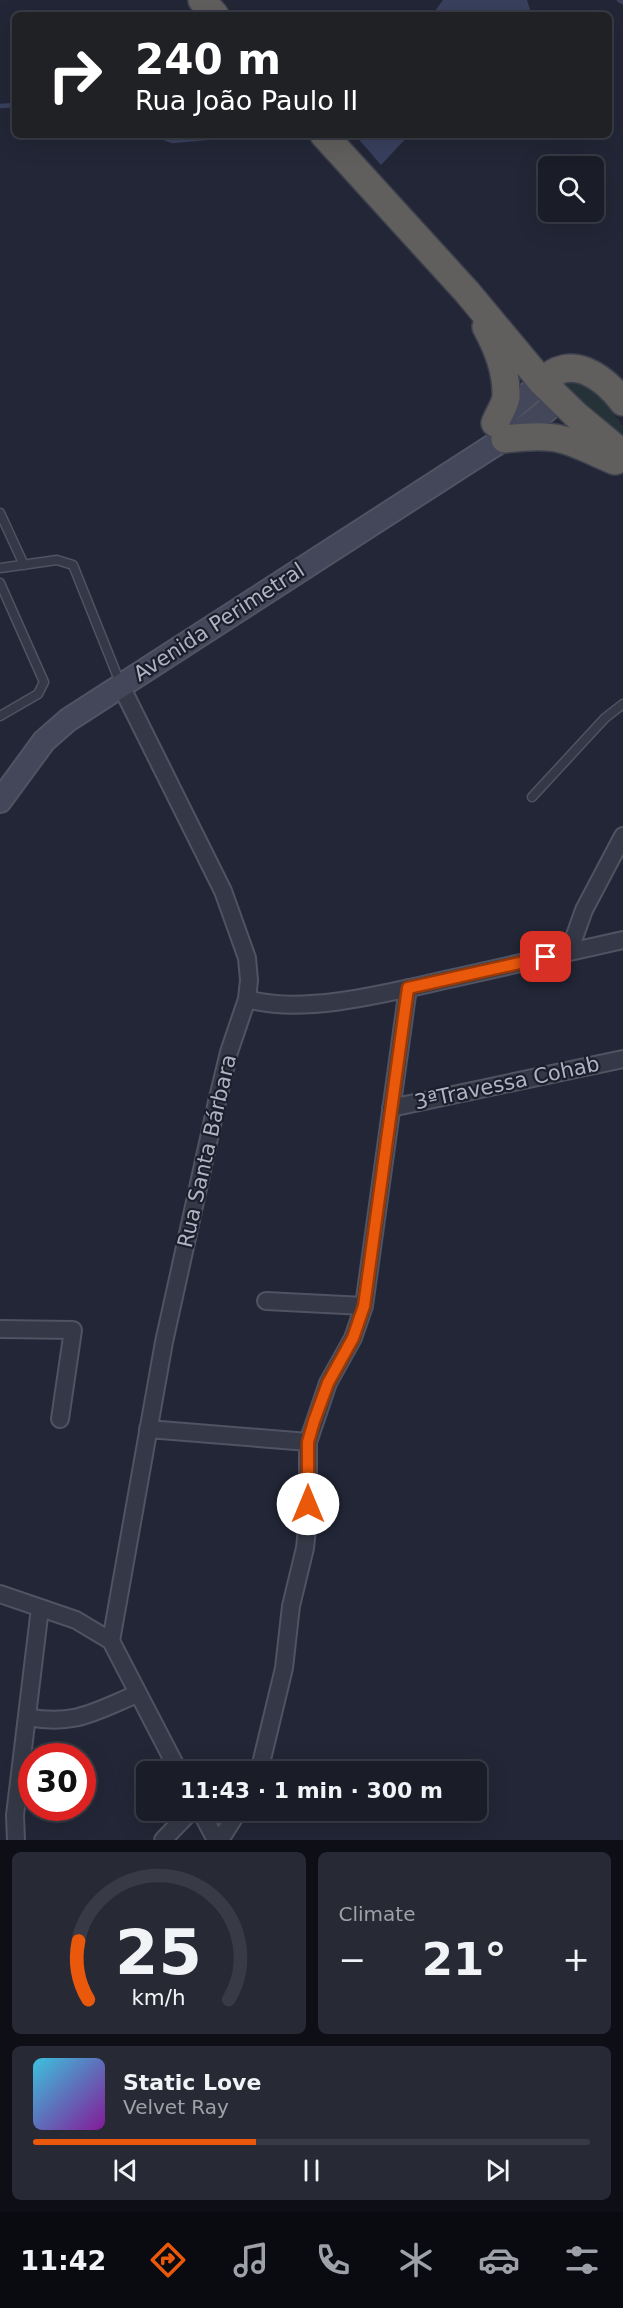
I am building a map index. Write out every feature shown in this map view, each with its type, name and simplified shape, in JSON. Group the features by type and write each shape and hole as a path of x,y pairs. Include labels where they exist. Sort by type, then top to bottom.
{"highway":[{"path":"202,0 212,12"},
{"path":"327,138 467,292 551,389 576,415 623,454"},
{"path":"467,292 490,333 504,378 506,399 500,431 532,436 564,437 623,464"},
{"path":"551,389 559,368 573,368 595,376 612,389 623,402"}],"main road":[{"path":"500,431 551,389"},
{"name":"Avenida Perimetral","path":"0,801 44,741 68,720 460,467 471,448 500,431"}],"street":[{"name":"Rua Santa Bárbara","path":"111,1641 148,1429 217,1102 229,1052 247,999 247,958 223,891 121,686"},
{"path":"569,952 584,910 623,836"},
{"path":"247,999 265,1004 316,1003 408,988 623,940"},
{"path":"261,1761 284,1668 291,1606 305,1548 308,1519 308,1442 328,1383 353,1338 364,1306 408,988"},
{"name":"3ªTravessa Cohab","path":"391,1108 623,1059"},
{"path":"266,1301 364,1306"},
{"path":"0,1329 73,1330 60,1419"},
{"path":"148,1429 308,1442"},
{"path":"0,1594 76,1620 111,1641 173,1761"},
{"path":"16,1840 15,1815 40,1608"},
{"path":"27,1717 65,1721 89,1715 137,1694"},
{"path":"163,1840 181,1821"},
{"path":"207,1821 218,1840 231,1821"}],"lane":[{"path":"0,513 24,565"},
{"path":"0,568 57,560 73,565 121,686"},
{"path":"0,583 44,682 38,694 0,716"},
{"path":"532,797 605,718 623,704"}],"shaded area":[{"path":"558,379 582,383 599,396 623,426 623,442"}],"water":[{"path":"443,0 527,0 531,12 434,12"},
{"path":"358,138 406,138 381,165"}],"waterway":[{"path":"619,0 623,2"},
{"path":"0,106 12,105"},
{"path":"164,138 172,141 206,138"}],"route":[{"path":"308,1504 308,1442 328,1383 353,1338 364,1306 372,1232 408,988 546,957"}]}
